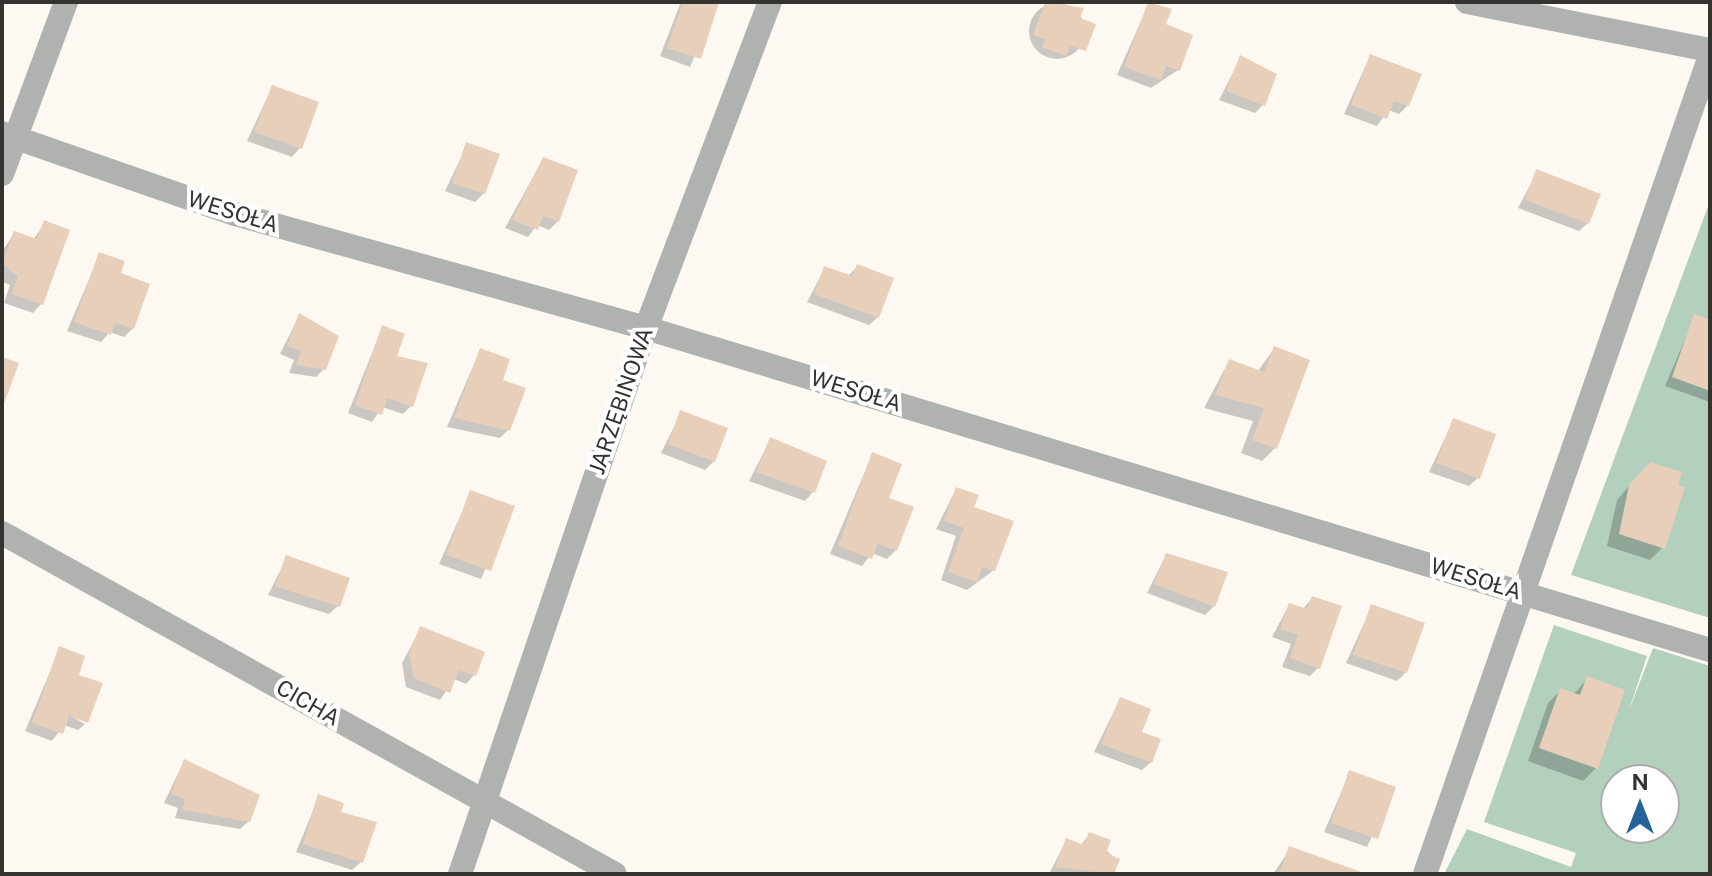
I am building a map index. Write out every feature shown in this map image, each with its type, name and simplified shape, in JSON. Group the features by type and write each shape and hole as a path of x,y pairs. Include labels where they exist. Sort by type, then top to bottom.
{"street":[{"path":"2,174 9,136 66,2"},
{"name":"JARZĘBINOWA","path":"460,874 646,328 770,2"},
{"path":"1425,874 1519,592 1710,53 1467,2"},
{"name":"WESOŁA","path":"9,136 235,214 646,328 1710,650"},
{"name":"CICHA","path":"2,533 483,804 615,874"}],"green space":[{"path":"1710,201 1710,618 1571,575"},
{"path":"1554,625 1647,656 1628,713 1653,648 1710,666 1710,874 1444,874 1467,829 1571,867 1576,853 1484,822"}],"building":[{"path":"683,2 719,2 701,59 667,48"},
{"path":"1045,2 1084,8 1080,18 1096,24 1086,51 1070,46 1066,56 1042,47 1045,39 1033,35"},
{"path":"1148,2 1172,9 1166,24 1193,35 1180,71 1166,66 1161,80 1124,67"},
{"path":"1370,54 1422,74 1409,106 1394,101 1387,119 1351,105"},
{"path":"1240,55 1277,74 1265,106 1226,91"},
{"path":"272,85 319,102 302,149 254,132"},
{"path":"466,142 500,154 485,194 452,183"},
{"path":"543,157 578,170 559,222 543,216 538,230 512,220"},
{"path":"1536,169 1601,194 1589,224 1525,200"},
{"path":"44,220 70,230 43,305 11,294 18,276 2,264 14,231 37,239"},
{"path":"99,252 125,261 121,273 150,284 134,329 115,323 111,335 74,322"},
{"path":"857,264 894,278 879,318 814,294 824,266 852,276"},
{"path":"299,313 339,336 326,370 296,365 301,351 287,346"},
{"path":"1694,314 1710,320 1710,391 1672,377"},
{"path":"382,325 405,334 397,356 428,363 413,407 387,398 382,415 355,405"},
{"path":"1274,346 1310,360 1277,449 1252,440 1264,408 1215,395 1229,359 1264,372"},
{"path":"480,348 510,359 503,380 526,388 510,431 454,418"},
{"path":"2,357 19,363 2,409"},
{"path":"680,410 728,428 715,462 668,444"},
{"path":"1453,418 1496,434 1480,479 1436,463"},
{"path":"770,437 827,461 815,493 756,472"},
{"path":"872,452 902,464 889,498 914,507 897,551 878,544 872,559 838,546"},
{"path":"1650,462 1682,472 1678,485 1685,487 1665,549 1619,534 1629,485"},
{"path":"956,487 979,495 974,507 1014,521 995,571 982,567 977,582 948,572 964,528 944,521"},
{"path":"470,490 515,506 491,571 446,555"},
{"path":"1166,553 1228,572 1215,607 1154,584"},
{"path":"286,555 350,578 340,607 275,586"},
{"path":"1312,596 1342,606 1320,669 1290,658 1298,635 1280,629 1289,603 1307,609"},
{"path":"1371,604 1425,623 1407,673 1353,655"},
{"path":"420,626 485,652 476,676 459,670 450,693 414,678 409,654"},
{"path":"59,646 85,656 79,675 103,683 88,723 69,716 63,734 32,723"},
{"path":"1587,676 1625,690 1598,769 1539,748 1560,688 1580,695"},
{"path":"1120,697 1151,709 1142,732 1161,739 1152,763 1101,744"},
{"path":"184,759 260,795 250,822 182,810 185,799 171,794"},
{"path":"1349,770 1396,787 1378,839 1331,823"},
{"path":"318,794 344,803 341,812 377,822 363,863 303,844"},
{"path":"1089,832 1111,840 1106,853 1120,859 1114,874 1055,867 1066,838 1084,845"},
{"path":"1289,846 1367,874 1279,874"}]}
